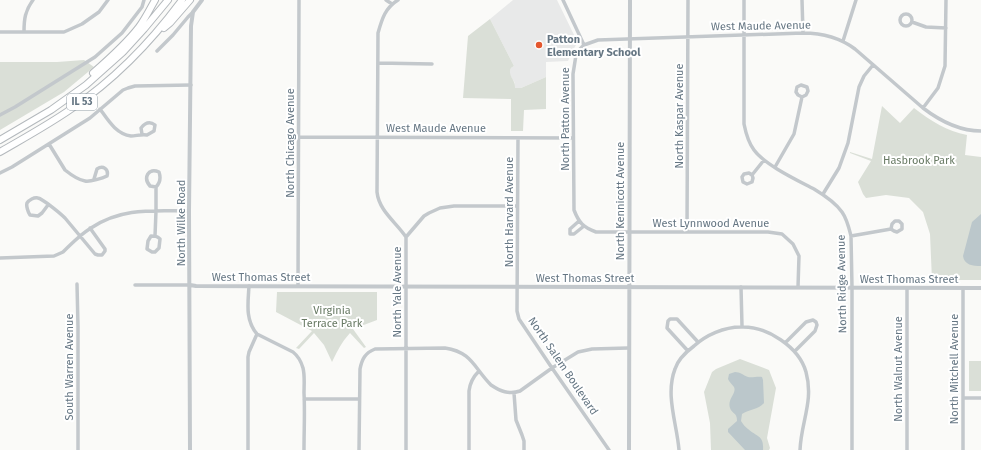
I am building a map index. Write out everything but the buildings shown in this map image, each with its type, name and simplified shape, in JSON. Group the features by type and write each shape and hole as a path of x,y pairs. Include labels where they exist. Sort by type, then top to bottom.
{"highway":[{"path":"69,97 80,84 130,37 144,20 154,0"},
{"name":"IL 53","path":"0,140 51,110 91,80 123,52 168,0"},
{"name":"IL 53","path":"0,152 56,120 104,84 153,37 182,0"},
{"path":"153,37 170,23 190,0"}],"street":[{"path":"24,32 24,18 28,6 33,0"},
{"path":"0,32 64,32 82,24 99,12 108,0"},
{"path":"0,115 95,57 122,32 142,7 144,0"},
{"path":"157,51 173,35 202,0"},
{"name":"North Chicago Avenue","path":"298,286 299,0"},
{"path":"386,0 392,4 398,0"},
{"path":"563,0 584,45"},
{"name":"North Kennicott Avenue","path":"629,450 628,348 630,0"},
{"name":"North Kaspar Avenue","path":"687,232 688,0"},
{"name":"North Ridge Avenue","path":"744,0 744,124 747,137 755,151 764,160 823,194 835,204 842,212 851,236 852,450"},
{"path":"802,0 802,33"},
{"path":"843,41 856,0"},
{"path":"924,108 938,88 943,75 946,59 946,0"},
{"name":"North Yale Avenue","path":"392,4 386,10 378,33 378,197 381,207 385,213 400,228 406,237 406,450"},
{"name":"North Wilke Road","path":"190,450 191,26 193,12"},
{"path":"912,22 926,27 946,28"},
{"name":"West Maude Avenue","path":"584,45 598,40 802,33 813,33 832,37 843,41 855,49 936,117 951,125 963,129 981,131"},
{"name":"North Patton Avenue","path":"584,45 576,55 573,74 574,210 584,226"},
{"path":"378,63 432,64"},
{"path":"823,194 839,168 848,142 859,88 864,76 873,64"},
{"path":"0,173 90,118 123,90 135,86 191,85"},
{"path":"775,167 794,134 802,97"},
{"path":"100,109 118,131 130,136 142,134"},
{"name":"West Maude Avenue","path":"299,137 573,138"},
{"name":"North Harvard Avenue","path":"517,287 518,138"},
{"path":"49,144 65,170 85,181 94,179"},
{"path":"752,175 764,160"},
{"path":"155,236 156,187 160,181 160,176 159,172 149,172 147,182 150,186 156,187"},
{"path":"48,205 38,216 30,215 27,206 28,202 34,198 39,198 64,217 95,254 102,255 104,254 105,249 90,228"},
{"path":"406,237 424,216 440,208 454,206 517,206"},
{"path":"0,258 54,256 63,252 90,228 119,214 142,211 190,211"},
{"path":"579,220 570,229 570,234 574,234 584,226 596,232 629,232"},
{"path":"851,236 891,228"},
{"name":"West Lynnwood Avenue","path":"629,232 768,232 782,234 793,244 799,256 798,287"},
{"path":"152,236 155,236 160,239 159,248 155,252 152,252 147,249 148,240 152,236"},
{"name":"South Warren Avenue","path":"77,284 78,450"},
{"path":"135,285 190,285"},
{"name":"West Thomas Street","path":"190,285 981,288"},
{"path":"249,286 248,319 250,324 257,334 297,355 303,366 304,450"},
{"name":"North Salem Boulevard","path":"517,287 517,311 519,319 609,450"},
{"path":"741,287 742,326"},
{"name":"North Walnut Avenue","path":"907,288 907,450"},
{"name":"North Mitchell Avenue","path":"963,288 964,450"},
{"path":"688,351 667,328 668,321 670,319 677,319 698,342"},
{"path":"785,343 806,322 813,320 816,322 817,325 815,332 795,352"},
{"path":"680,450 672,407 672,378 675,368 682,357 698,342 720,331 742,326 763,331 785,343 795,352 803,364 806,371 809,394 807,412 801,434 800,450"},
{"path":"248,450 248,357 257,334"},
{"path":"359,450 360,369 363,358 375,349 454,349 466,356 491,385 510,393 514,393 520,391 552,368 578,352 592,349 628,348"},
{"path":"468,450 468,391 470,382 479,371"},
{"path":"514,393 516,420 524,441 524,450"},
{"path":"963,398 981,398"},
{"path":"304,399 359,399"}],"shaded area":[{"name":"Patton Elementary School","path":"513,0 557,0 577,43 568,61 546,62 546,77 521,88 515,89 515,83 510,75 511,68 514,66 490,19"},
{"path":"981,214 981,266 975,266 967,263 963,256 972,222"},
{"path":"735,372 748,377 762,377 764,403 759,407 742,414 741,421 751,432 761,439 763,450 745,450 728,432 728,429 737,421 736,416 729,405 735,389 728,379 729,374"}],"green space":[{"path":"490,19 514,66 511,68 510,72 515,83 515,88 521,88 546,77 546,109 524,110 523,131 511,131 511,99 463,98 468,36"},
{"path":"84,60 94,67 64,92 0,130 0,62 57,62"},
{"name":"Hasbrook Park","path":"882,106 900,123 914,108 939,125 967,135 965,155 981,157 981,280 932,280 930,234 923,212 909,198 886,195 866,198 863,194 858,182 871,161 850,152 872,159"},
{"name":"Virginia Terrace Park","path":"277,292 377,292 377,320 353,329 366,347 364,348 350,333 342,343 332,362 324,345 314,333 299,349 296,348 312,331 276,312"},
{"path":"740,359 769,370 776,388 767,438 770,448 769,450 711,450 710,423 704,392 712,372"},
{"path":"969,361 981,361 981,391 969,391"}],"place":[{"name":"Patton Elementary School","path":"539,45"}]}
